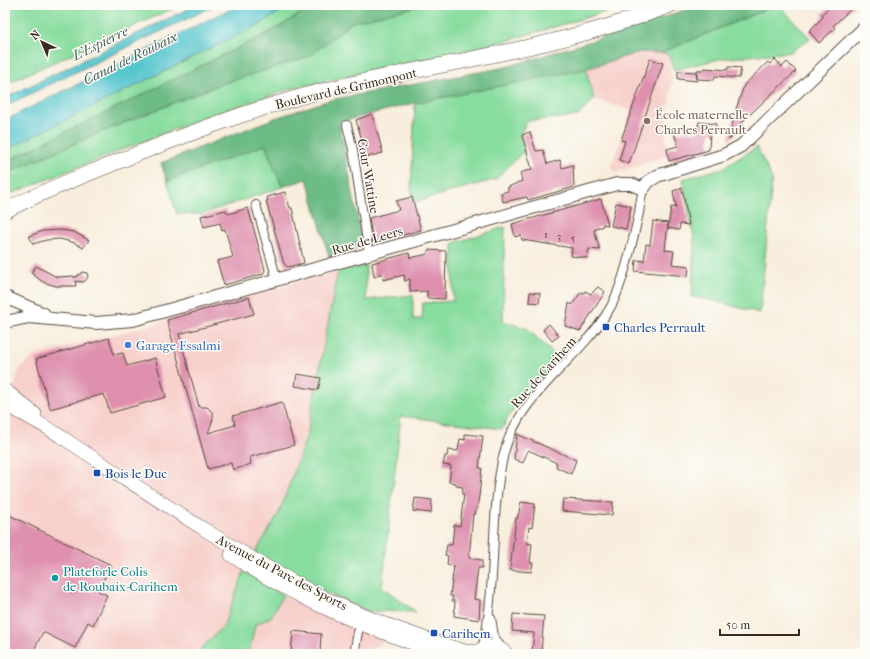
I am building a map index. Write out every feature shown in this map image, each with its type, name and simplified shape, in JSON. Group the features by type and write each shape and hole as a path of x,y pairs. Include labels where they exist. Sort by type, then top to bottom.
{"highway":[{"name":"Boulevard de Grimonpont","path":"5,205 36,195 186,135 262,108 330,89 558,39 632,18 667,6"},
{"name":"Boulevard de Grimonpont","path":"5,211 36,195"}],"main road":[{"name":"Avenue du Parc des Sports","path":"5,390 59,435"},
{"name":"Avenue du Parc des Sports","path":"5,404 59,435 160,503 254,570 308,600 363,620 444,654"},
{"name":"Avenue du Parc des Sports","path":"363,620 464,651 477,652 489,646 504,651"}],"street":[{"path":"643,189 653,178 724,155 741,146 865,27"},
{"name":"Cour Wattine","path":"347,126 354,150 369,254"},
{"name":"Rue de Leers","path":"5,322 25,317 96,323 133,320 617,184 631,184 643,189"},
{"name":"Rue de Carihem","path":"477,652 485,638 490,604 498,494 507,443 523,412 585,343 611,306 619,286 643,189"},
{"path":"256,205 277,280"},
{"name":"Rue de Leers","path":"5,297 54,319"},
{"name":"Rue de Carihem","path":"490,604 494,636 504,651"},
{"path":"354,654 356,637 363,620"}],"shaded area":[{"name":"École maternelle Charles Perrault","path":"640,52 668,54 672,83 665,131 668,156 616,172 611,167 632,111 594,99 586,69"},
{"path":"338,270 307,435 279,513 240,578 224,625 196,654 5,654 5,406 14,388 19,370 34,355 148,326"},
{"path":"283,595 386,640 362,654 249,654 255,625 271,617"}],"green space":[{"path":"5,5 181,5 5,84"},
{"path":"291,5 315,5 272,31 5,162 5,150 262,23"},
{"path":"315,5 423,5 352,22 310,56 218,85 89,137 5,174 5,162 272,31"},
{"path":"423,5 629,5 503,42 294,88 213,114 5,196 5,174 89,137 218,85 310,56 352,22"},
{"path":"699,5 776,5 660,53 640,52 586,69 415,103 339,122 363,246 329,257 307,179 282,187 265,145 167,181 161,163 275,118 330,100 506,67 627,30"},
{"path":"779,5 810,38 791,52 719,59 674,70 668,54 660,53"},
{"path":"586,69 594,99 578,116 527,121 520,135 524,151 496,179 415,202 411,189 415,103"},
{"path":"265,145 282,187 202,214 177,214 167,181"},
{"path":"757,147 772,179 760,313 711,300 692,297 694,239 683,179 723,168"},
{"path":"505,227 503,321 528,329 559,359 520,401 507,419 502,429 401,416 382,587 416,612 366,611 309,585 253,556 279,513 307,435 338,270 366,266 366,300 413,295 413,319 422,319 423,303 453,301 453,243"},
{"path":"244,571 283,595 271,617 255,625 249,654 196,654 224,625"}],"water":[{"path":"196,5 216,5 5,106 5,98"},
{"path":"242,5 291,5 262,23 5,150 5,120 222,13"}],"building":[{"path":"832,5 855,5 833,26 835,28 819,43 809,31 824,16 822,14"},
{"path":"650,59 663,63 629,164 619,160 625,141 621,140"},
{"path":"775,59 782,67 787,62 796,71 741,123 744,126 729,140 734,116 744,85 768,62 770,64"},
{"path":"728,67 741,68 739,78 715,76 714,80 697,79 697,70 704,70 704,68 727,70"},
{"path":"678,71 696,72 697,81 678,79"},
{"path":"372,114 383,153 367,157 356,120"},
{"path":"699,122 716,124 715,133 710,133 709,150 669,161 667,149 678,146 674,132 697,132"},
{"path":"530,132 536,151 543,150 547,164 560,160 562,168 573,165 574,187 528,200 527,197 503,202 501,193 508,191 508,187 522,181 520,173 532,169 522,135"},
{"path":"682,188 689,225 680,224 679,230 668,228 671,207 676,208 673,191"},
{"path":"285,192 290,208 292,208 304,263 288,267 284,264 266,201 268,201 267,197"},
{"path":"412,197 421,230 373,243 369,218 399,210 396,201"},
{"path":"601,199 608,225 603,224 602,227 597,227 597,229 594,230 600,250 589,249 587,258 571,256 572,248 522,240 521,235 515,237 512,224"},
{"path":"616,203 631,206 626,229 611,226"},
{"path":"248,208 265,270 263,274 224,285 217,261 233,257 225,229 222,230 220,223 204,227 201,216 226,210 228,214"},
{"path":"653,221 668,223 665,250 674,251 672,264 689,266 688,276 635,271 636,260 644,261 646,244 650,245"},
{"path":"61,230 74,232 89,240 83,248 75,243 60,239 46,240 33,244 29,236 43,231"},
{"path":"428,250 446,251 445,299 427,298 427,291 410,292 410,279 405,281 404,275 383,280 382,273 374,277 372,263 409,253 410,258 428,254"},
{"path":"36,266 57,277 74,276 74,278 83,272 87,273 88,277 84,282 75,281 76,286 56,286 43,282 31,273"},
{"path":"598,287 605,292 580,331 565,326 569,303 572,305 581,292 584,293 585,291 591,294"},
{"path":"530,292 540,293 539,303 529,302"},
{"path":"249,297 254,314 179,334 199,407 207,407 213,413 213,419 208,433 235,425 233,416 282,402 294,445 250,457 251,464 233,470 231,463 208,469 167,320"},
{"path":"549,324 559,336 552,341 543,330"},
{"path":"109,338 114,355 123,353 127,366 155,358 166,397 110,413 104,394 50,409 36,359"},
{"path":"297,374 321,378 318,390 295,386"},
{"path":"465,434 483,436 479,468 482,468 479,496 475,515 473,514 469,558 482,560 482,568 478,568 474,599 480,600 479,620 454,616 455,601 452,601 453,596 450,596 454,566 447,565 448,556 445,555 447,545 452,545 454,525 460,526 464,494 462,494 463,487 456,486 456,483 449,482 451,466 443,465 448,450 458,451 460,439 465,440"},
{"path":"517,434 576,460 571,474 556,467 557,463 528,450 523,463 514,459"},
{"path":"415,498 432,500 431,513 413,511"},
{"path":"563,499 613,502 612,515 562,511"},
{"path":"521,502 535,504 532,528 529,527 527,543 532,544 530,563 533,563 531,572 510,570 516,518 517,519"},
{"name":"Plateforle Colis de Roubaix-Carihem","path":"5,513 111,565 98,591 107,595 93,625 88,622 75,648 43,632 32,654 5,654"},
{"path":"513,614 544,616 541,653 532,652 534,633 512,631"},
{"path":"293,631 321,634 320,654 291,654"}],"place":[{"name":"École maternelle Charles Perrault","path":"647,121"},
{"name":"Charles Perrault","path":"606,327"},
{"name":"Garage Essalmi","path":"128,345"},
{"name":"Bois le Duc","path":"97,473"},
{"name":"Plateforle Colis de Roubaix-Carihem","path":"55,578"},
{"name":"Carihem","path":"434,633"}],"water label":[{"name":"L'Espierre","path":"100,43"},
{"name":"Canal de Roubaix","path":"130,58"}]}
